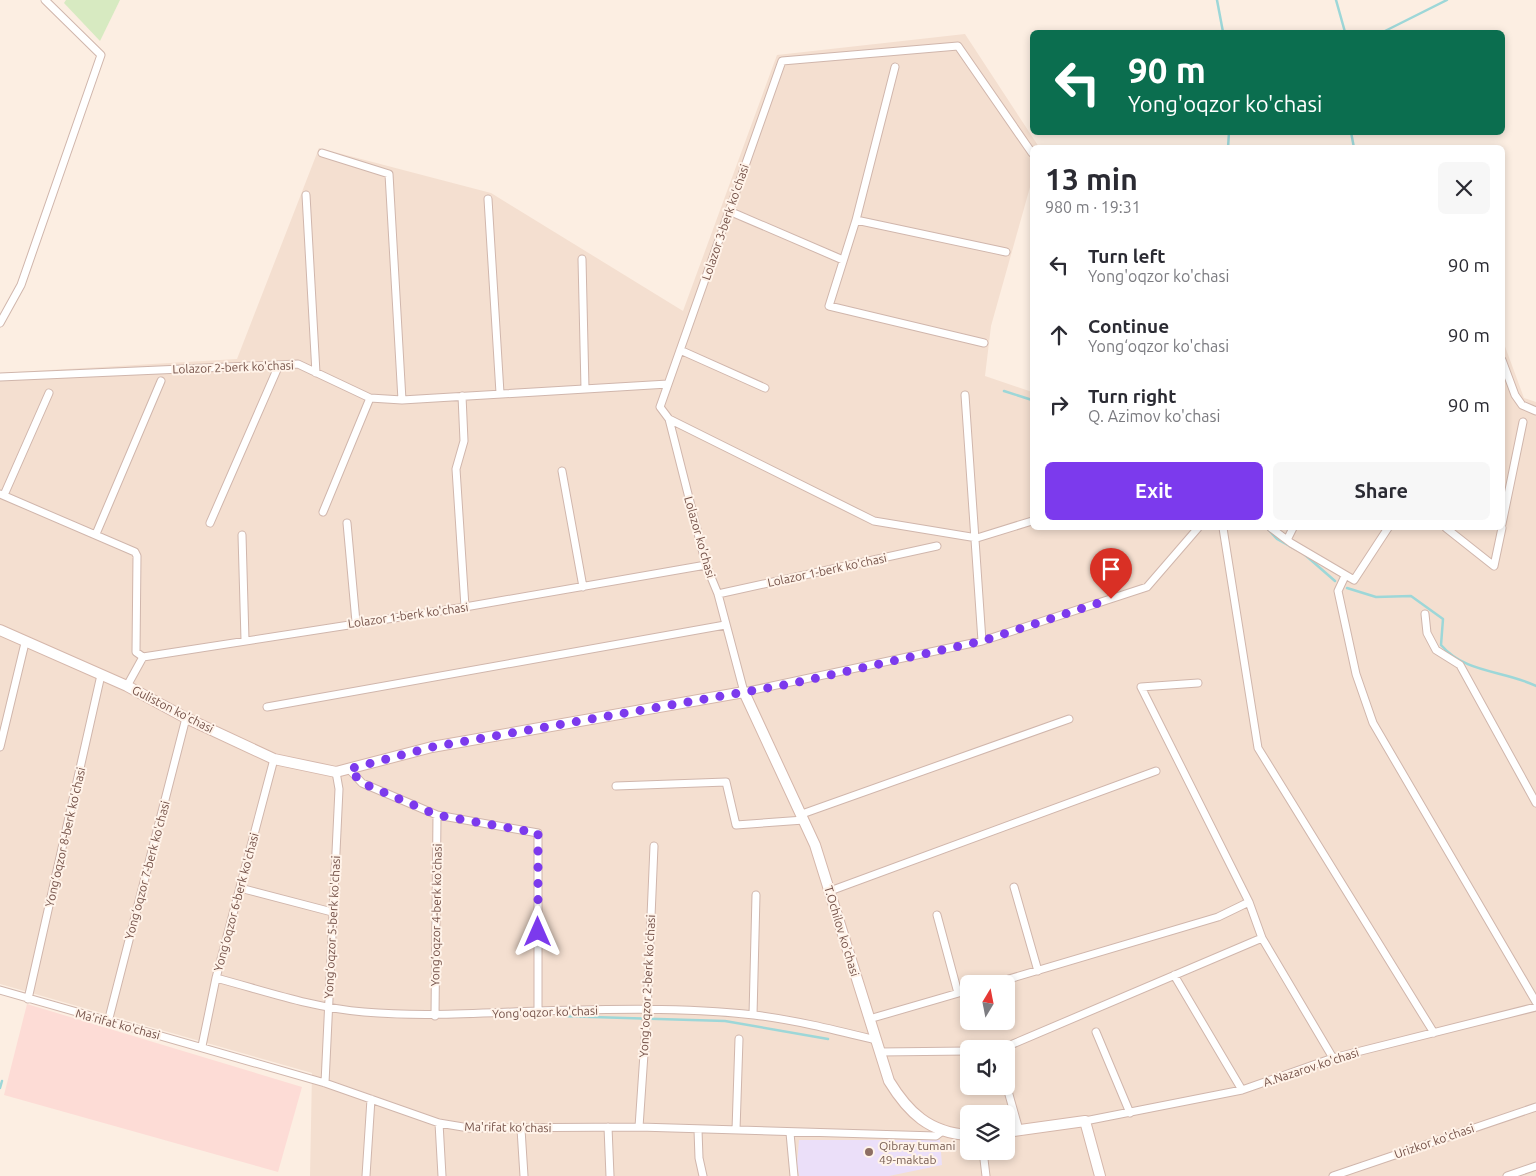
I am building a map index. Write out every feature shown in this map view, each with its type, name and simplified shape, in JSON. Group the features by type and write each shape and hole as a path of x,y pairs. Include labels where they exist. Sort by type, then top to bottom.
{"main road":[{"name":"Guliston ko'chasi","path":"0,630 25,643 127,686 186,718 274,760 336,772 432,747 744,692"},
{"name":"T.Ochilov ko'chasi","path":"744,692 815,845 889,1081 904,1105 918,1119 944,1130 960,1133"},
{"path":"1015,1131 1085,1121 1100,1176"}],"street":[{"path":"0,323 21,285 101,55 45,0"},
{"name":"Lolazor 3-berk ko'chasi","path":"668,384 782,60 958,46 1030,150"},
{"path":"895,67 856,220 830,306 984,343"},
{"path":"322,153 389,174 402,400"},
{"path":"306,195 316,373"},
{"path":"488,200 500,393"},
{"path":"729,211 843,260"},
{"path":"856,220 1006,252"},
{"path":"582,259 585,389"},
{"path":"680,350 765,388"},
{"name":"Lolazor 2-berk ko'chasi","path":"0,377 298,364 370,398 402,400 668,384"},
{"path":"210,523 279,365"},
{"path":"1505,368 1515,395 1522,405 1536,411"},
{"path":"96,534 161,381"},
{"name":"Lolazor ko'chasi","path":"668,384 660,408 669,419 706,565 718,594 744,692"},
{"path":"49,393 2,494 132,550 137,556 136,652 143,657 127,686"},
{"path":"965,395 977,538 982,641"},
{"path":"462,396 464,441 456,469 465,607"},
{"path":"323,512 370,398"},
{"path":"669,419 874,522 977,538 1030,522"},
{"path":"1505,511 1523,422"},
{"path":"562,471 583,587"},
{"path":"347,522 356,622"},
{"path":"744,692 790,684 982,641 1147,587 1196,530"},
{"path":"1224,530 1258,748 1434,1032"},
{"path":"1274,530 1354,580 1387,530"},
{"path":"1287,540 1292,530"},
{"path":"1449,530 1494,566 1501,530"},
{"path":"242,535 245,640"},
{"name":"Lolazor 1-berk ko'chasi","path":"718,594 937,546"},
{"name":"Lolazor 1-berk ko'chasi","path":"143,657 356,622 465,607 706,565"},
{"path":"1345,576 1338,591 1356,674 1373,723 1536,1002"},
{"path":"1425,614 1426,634 1436,650 1460,665 1536,803"},
{"path":"267,707 725,625"},
{"path":"0,747 25,643"},
{"name":"Yong‘oqzor 8-berk ko'chasi","path":"28,999 101,675"},
{"path":"1198,682 1141,687 1249,902 1262,938 1333,1058"},
{"name":"Yong‘oqzor 7-berk ko'chasi","path":"108,1022 186,718"},
{"path":"616,786 726,782 736,825 803,817 1069,719"},
{"name":"Yong‘oqzor 6-berk ko'chasi","path":"202,1046 216,978 274,760"},
{"path":"349,769 362,783 437,815 538,833 538,1011"},
{"path":"830,891 1156,770"},
{"name":"Yong‘oqzor 5-berk ko'chasi","path":"325,1083 327,1008 339,789 336,772"},
{"name":"Yong‘oqzor 4-berk ko'chasi","path":"435,1016 437,815"},
{"name":"Yong‘oqzor 2-berk ko'chasi","path":"639,1127 647,1010 654,846"},
{"path":"1014,887 1038,971"},
{"path":"240,888 332,912"},
{"path":"753,1015 756,895"},
{"path":"1015,978 1218,918 1249,902"},
{"path":"869,1019 958,993 937,915"},
{"path":"1015,1043 1262,938"},
{"path":"1174,975 1242,1090"},
{"name":"Yong'oqzor ko'chasi","path":"216,978 327,1008 435,1016 538,1011 647,1010 753,1015 814,1024 876,1040"},
{"name":"Ma'rifat ko'chasi","path":"0,990 108,1022 202,1046 325,1083 439,1123 469,1128 639,1127 936,1136 944,1130"},
{"name":"A.Nazarov ko'chasi","path":"1085,1121 1242,1090 1333,1058 1536,1007"},
{"path":"1096,1032 1130,1112"},
{"path":"736,1130 740,1039"},
{"path":"880,1052 960,1051"},
{"path":"1009,1095 1019,1130"},
{"path":"366,1176 371,1099"},
{"name":"Urizkor ko'chasi","path":"1333,1176 1536,1107"},
{"path":"439,1123 442,1176"},
{"path":"608,1127 610,1176"},
{"path":"521,1129 524,1176"},
{"path":"698,1130 699,1158 703,1176"},
{"path":"790,1133 794,1176"},
{"path":"984,1160 986,1176"},
{"path":"1507,1176 1536,1166"}],"shaded area":[{"path":"965,34 1038,145 1030,145 1030,187 991,326 985,376 1030,391 1030,530 1505,530 1505,346 1524,398 1536,402 1536,1176 310,1176 312,1073 0,984 0,373 237,359 319,148 491,193 683,311 777,55"},
{"path":"27,1004 302,1087 278,1172 4,1095"},
{"name":"Qibray tumani 49-maktab","path":"799,1140 940,1140 942,1165 889,1176 799,1176 797,1164"}],"green space":[{"path":"66,0 120,0 100,41 64,3"}],"waterway":[{"path":"1217,0 1223,30"},
{"path":"1336,0 1344,30"},
{"path":"1387,30 1447,0"},
{"path":"1228,145 1229,135"},
{"path":"1352,135 1353,145"},
{"path":"1004,391 1030,399"},
{"path":"1269,530 1277,539 1295,549"},
{"path":"1304,554 1335,581"},
{"path":"1347,588 1376,597 1411,596 1443,619 1441,645 1451,654 1474,666 1536,686"},
{"path":"559,1016 725,1021 828,1039"},
{"path":"0,1088 2,1081"}],"place":[{"name":"Qibray tumani 49-maktab","path":"869,1152"}],"route":[{"path":"538,932 538,833 437,815 362,783 349,769 432,747 790,684 982,641 1111,599"}]}
